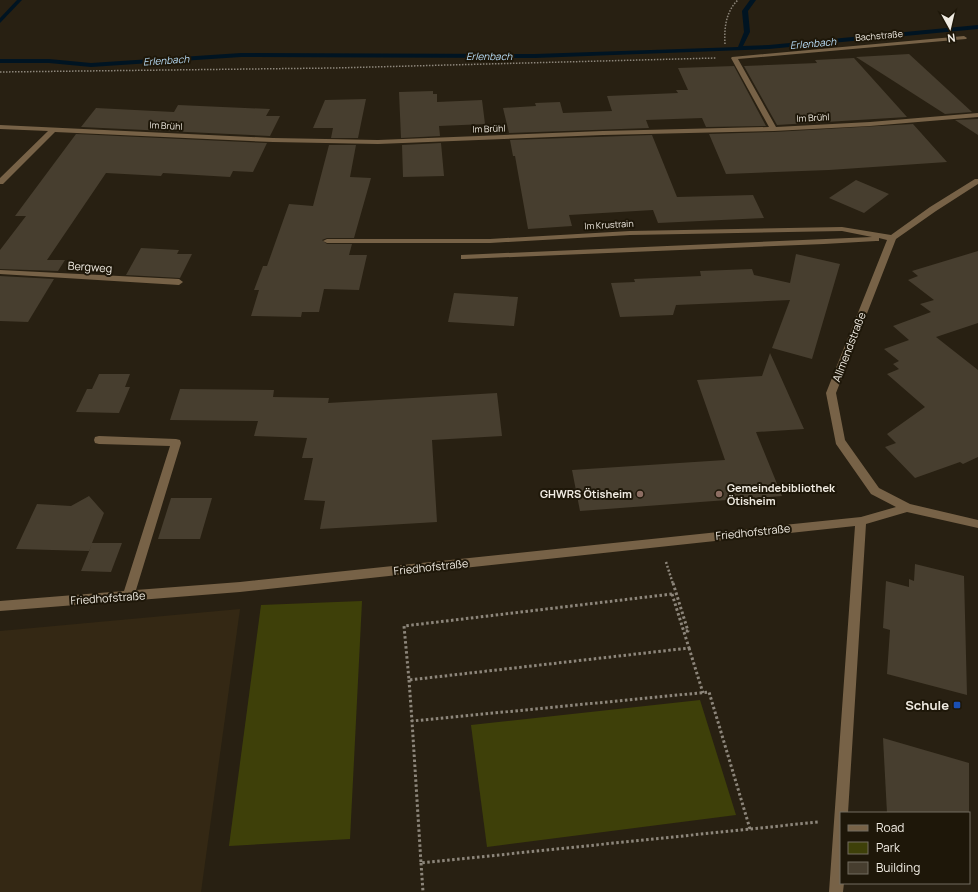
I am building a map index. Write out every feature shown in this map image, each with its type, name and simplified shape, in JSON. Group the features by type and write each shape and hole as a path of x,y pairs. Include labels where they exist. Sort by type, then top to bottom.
{"street":[{"name":"Bachstraße","path":"734,58 964,38"},
{"path":"734,58 774,129"},
{"name":"Im Brühl","path":"0,127 273,140 378,142 604,133 774,129 870,124 978,115"},
{"path":"0,182 53,130"},
{"path":"464,257 892,238 933,209 978,181"},
{"name":"Im Krustrain","path":"327,241 490,241 630,233 842,229 892,238"},
{"name":"Allmendstraße","path":"892,238 831,393 840,441 875,491 907,508 978,524"},
{"name":"Bergweg","path":"0,272 179,282"},
{"path":"99,440 176,442 128,597"},
{"name":"Friedhofstraße","path":"0,606 240,587 659,542 860,520 907,508"},
{"path":"841,812 860,520"},
{"path":"836,892 840,834"}],"path":[{"path":"726,46 724,37 729,14 735,2 738,0"},
{"path":"0,72 334,68 734,58"},
{"path":"659,542 688,631 684,631"},
{"path":"423,892 412,721 404,626 672,594 703,693"},
{"path":"409,680 689,648"},
{"path":"412,721 709,692 750,829"},
{"path":"422,863 840,820"}],"shaded area":[{"path":"240,609 201,892 0,892 0,631"}],"green space":[{"path":"362,601 350,839 229,846 261,605"},
{"path":"700,700 736,815 487,847 471,725"}],"building":[{"path":"909,54 972,112 945,114 856,57"},
{"path":"854,58 907,117 777,125 744,66 817,63 815,60"},
{"path":"734,66 766,126 706,127 702,118 646,120 649,128 509,133 503,108 536,106 535,103 560,102 563,113 612,111 607,96 678,93 676,90 688,90 678,68"},
{"path":"433,91 433,94 437,94 437,102 482,100 485,124 439,126 440,136 401,138 399,92"},
{"path":"366,99 358,138 331,138 333,128 313,128 325,100"},
{"path":"178,105 270,109 266,116 280,116 270,136 81,127 96,108 174,112"},
{"path":"978,119 978,135 955,120"},
{"path":"913,124 947,162 829,170 726,174 709,134 774,132"},
{"path":"76,134 267,143 253,172 233,171 230,177 163,173 161,176 106,173 47,260 65,260 58,271 0,269 0,250 26,216 15,216"},
{"path":"652,135 677,197 753,195 764,218 658,223 653,210 569,215 572,226 528,229 515,156 513,156 510,140"},
{"path":"441,143 444,176 403,177 402,145"},
{"path":"329,145 356,145 350,177 371,178 354,238 327,238 322,240 327,244 352,244 349,255 367,255 359,290 324,289 319,312 302,312 301,317 251,316 259,290 254,290 263,266 267,266 289,204 313,206"},
{"path":"856,180 889,194 864,213 829,198"},
{"path":"141,248 179,250 177,254 192,254 180,278 126,275"},
{"path":"978,251 978,323 936,337 978,370 978,457 963,464 960,462 915,478 885,447 896,443 887,434 925,407 887,374 899,369 893,364 899,361 884,349 909,340 893,326 931,312 920,304 934,300 908,280 918,276 912,271"},
{"path":"796,254 840,264 812,359 772,348 790,300 676,305 673,315 620,317 611,283 635,282 634,279 701,276 700,271 752,269 754,275 790,283"},
{"path":"0,276 54,279 28,322 0,321"},
{"path":"454,293 518,297 514,326 448,322"},
{"path":"770,353 804,429 756,432 782,496 580,511 572,470 725,460 697,380 762,376"},
{"path":"99,374 130,374 125,387 130,387 119,413 76,412 87,389 92,389"},
{"path":"180,389 274,390 273,397 329,398 328,403 497,393 502,436 432,440 437,522 320,529 325,501 304,500 313,458 302,458 307,438 254,436 258,421 170,420"},
{"path":"89,496 104,513 92,543 122,543 111,572 81,571 92,544 89,551 16,549 37,504 71,506"},
{"path":"171,498 212,498 200,539 158,539"},
{"path":"915,564 964,576 967,695 887,674 890,630 883,628 886,581 909,587 909,579 914,581"},
{"path":"883,738 969,763 969,812 887,812"}],"waterway":[{"path":"0,21 20,0"},
{"path":"740,48 747,32 745,11 753,0"},
{"name":"Erlenbach","path":"0,61 49,61 91,65 241,55 535,56 769,47 978,27"}],"place":[{"name":"GHWRS Ötisheim","path":"640,494"},
{"name":"Gemeindebibliothek Ötisheim","path":"719,494"},
{"name":"Schule","path":"957,705"}]}
